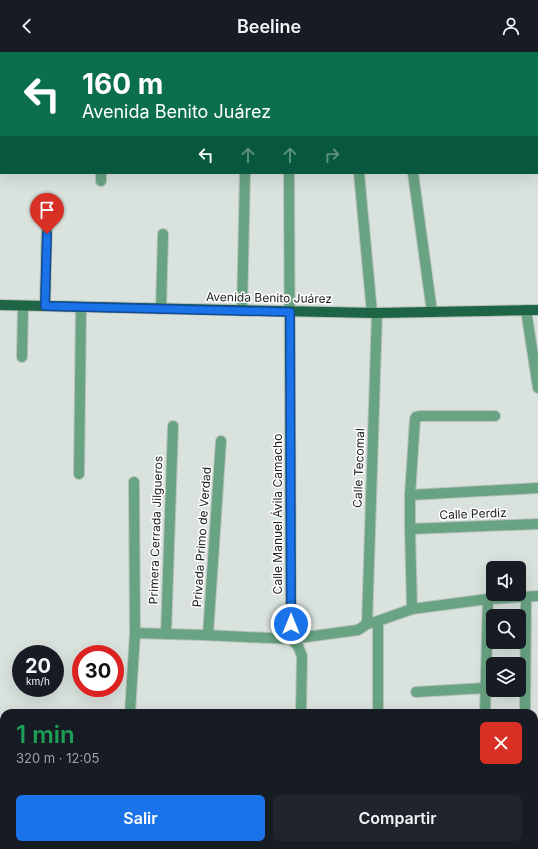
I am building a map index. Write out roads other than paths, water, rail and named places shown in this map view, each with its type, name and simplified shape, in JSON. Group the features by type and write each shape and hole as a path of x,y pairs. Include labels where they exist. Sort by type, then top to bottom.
{"main road":[{"name":"Avenida Benito Juárez","path":"0,305 374,313 538,310"}],"street":[{"path":"242,311 245,174"},
{"name":"Calle Manuel Ávila Camacho","path":"289,174 291,640"},
{"name":"Calle Tecomal","path":"359,174 374,313 367,624"},
{"path":"413,174 432,312"},
{"path":"45,306 47,220"},
{"path":"161,309 163,234"},
{"path":"22,357 23,306"},
{"path":"79,474 81,307"},
{"path":"526,310 538,388"},
{"path":"412,608 410,495 416,417 496,416"},
{"name":"Primera Cerrada Jilgueros","path":"166,634 173,426"},
{"name":"Privada Primo de Verdad","path":"208,635 221,441"},
{"path":"130,709 135,633 134,482"},
{"path":"410,495 538,488"},
{"name":"Calle Perdiz","path":"410,529 538,524"},
{"path":"526,597 538,596"},
{"path":"135,633 208,635 291,640 358,630 367,624 412,608 486,599"},
{"path":"485,709 488,601"},
{"path":"525,709 526,601"},
{"path":"378,621 378,709"},
{"path":"291,640 298,646 302,656 301,709"},
{"path":"416,692 485,688"}]}
